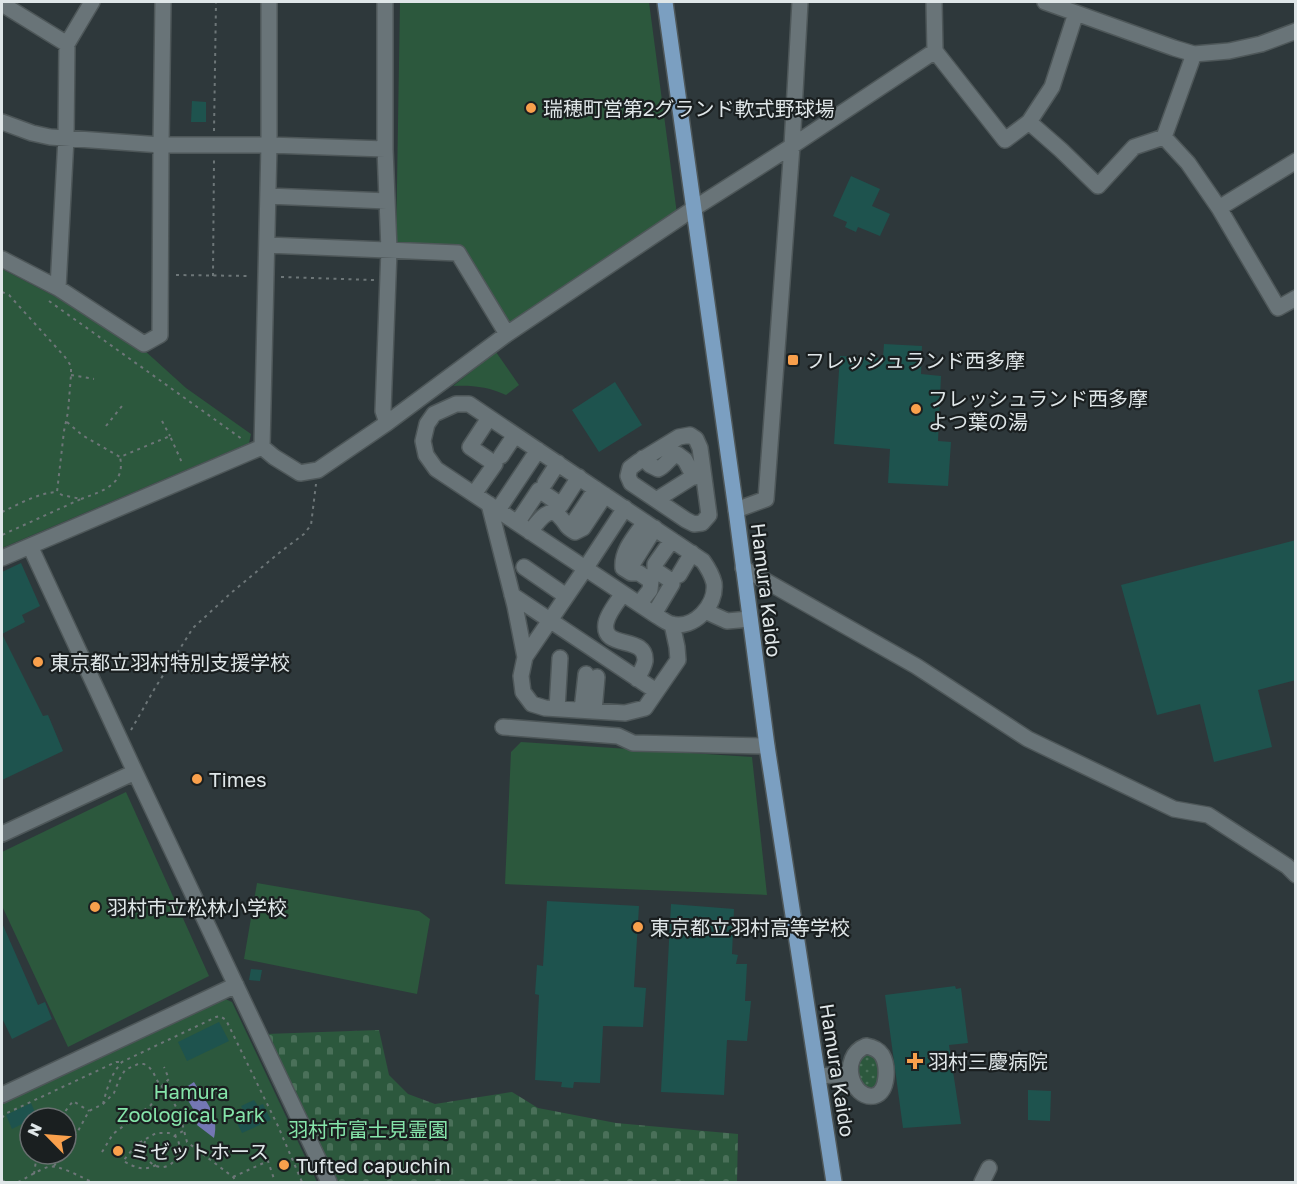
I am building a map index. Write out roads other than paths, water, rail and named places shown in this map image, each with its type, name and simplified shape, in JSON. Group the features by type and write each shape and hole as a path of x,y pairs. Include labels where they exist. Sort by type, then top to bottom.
{"main road":[{"name":"Hamura Kaido","path":"665,2 767,746 834,1182"}],"street":[{"path":"58,288 66,138 67,44 92,2"},
{"path":"2,259 58,288 144,344 160,335 163,2"},
{"path":"260,448 268,196 269,2"},
{"path":"386,2 385,149 389,250 383,411 387,423"},
{"path":"736,510 765,499 792,146 800,2"},
{"path":"934,2 934,51 1005,140 1029,122 1052,87 1076,13"},
{"path":"1045,2 1194,54 1229,51 1261,44 1296,31"},
{"path":"2,4 67,44"},
{"path":"260,448 300,473 318,470 387,423 507,334 934,51"},
{"path":"1029,122 1098,186 1134,147 1164,136 1194,54"},
{"path":"2,122 50,137 160,145 385,149"},
{"path":"1164,136 1188,164 1219,208 1278,308 1296,298"},
{"path":"1219,208 1296,161"},
{"path":"268,196 387,201"},
{"path":"267,245 458,253 507,334"},
{"path":"456,404 469,405 515,435 703,561 710,571 714,584 712,598 705,611 685,624 672,624 654,614 436,469 426,455 423,441 427,424 434,414 456,404"},
{"path":"474,494 495,464 470,447 489,417"},
{"path":"501,456 515,435"},
{"path":"690,435 696,439 700,448 698,474 709,515 702,524 694,524 631,483 628,476 630,468 644,458 679,437 690,435"},
{"path":"2,558 260,448"},
{"path":"525,657 494,507 538,450"},
{"path":"644,458 658,469 677,454 698,474"},
{"path":"545,483 558,463"},
{"path":"656,500 698,474"},
{"path":"517,523 539,490 561,505 579,477"},
{"path":"578,516 601,492"},
{"path":"625,508 525,657 521,676 523,692 532,704 545,708 625,713 645,708 678,660 672,624"},
{"path":"530,532 546,513 561,517 566,527 574,532 583,528 578,516"},
{"path":"639,558 675,513"},
{"path":"578,516 608,533"},
{"path":"639,604 650,590 651,581 639,573 631,573 623,568 622,560 625,553 659,531"},
{"path":"654,614 672,585 670,580 655,570 659,531"},
{"path":"30,546 329,1182"},
{"path":"679,575 692,553"},
{"path":"524,567 534,583 566,596"},
{"path":"742,568 916,666 1028,739 1174,809 1208,815 1287,866 1296,875"},
{"path":"623,594 608,617 606,632 612,639 635,644 640,648 644,654 645,663 638,679"},
{"path":"512,595 656,691"},
{"path":"705,611 727,621 750,619"},
{"path":"556,709 559,665 589,681 588,710"},
{"path":"503,727 618,736 633,743 767,746"},
{"path":"2,834 135,772"},
{"path":"2,1095 236,985"},
{"path":"818,1076 850,1074"},
{"path":"982,1182 989,1168"}],"water":[{"path":"194,1082 213,1115 214,1138 197,1125 199,1119 182,1090"}],"place":[{"name":"瑞穂町営第2グランド軟式野球場","path":"531,108"},
{"name":"フレッシュランド西多摩","path":"793,360"},
{"name":"フレッシュランド西多摩 よつ葉の湯","path":"916,409"},
{"name":"東京都立羽村特別支援学校","path":"38,662"},
{"name":"Times","path":"197,779"},
{"name":"羽村市立松林小学校","path":"95,907"},
{"name":"東京都立羽村高等学校","path":"638,927"},
{"name":"羽村三慶病院","path":"915,1061"},
{"name":"ミゼットホース","path":"118,1151"},
{"name":"Tufted capuchin","path":"284,1165"}],"park label":[{"name":"Hamura Zoological Park","path":"191,1102"},
{"name":"羽村市富士見霊園","path":"368,1129"}]}
